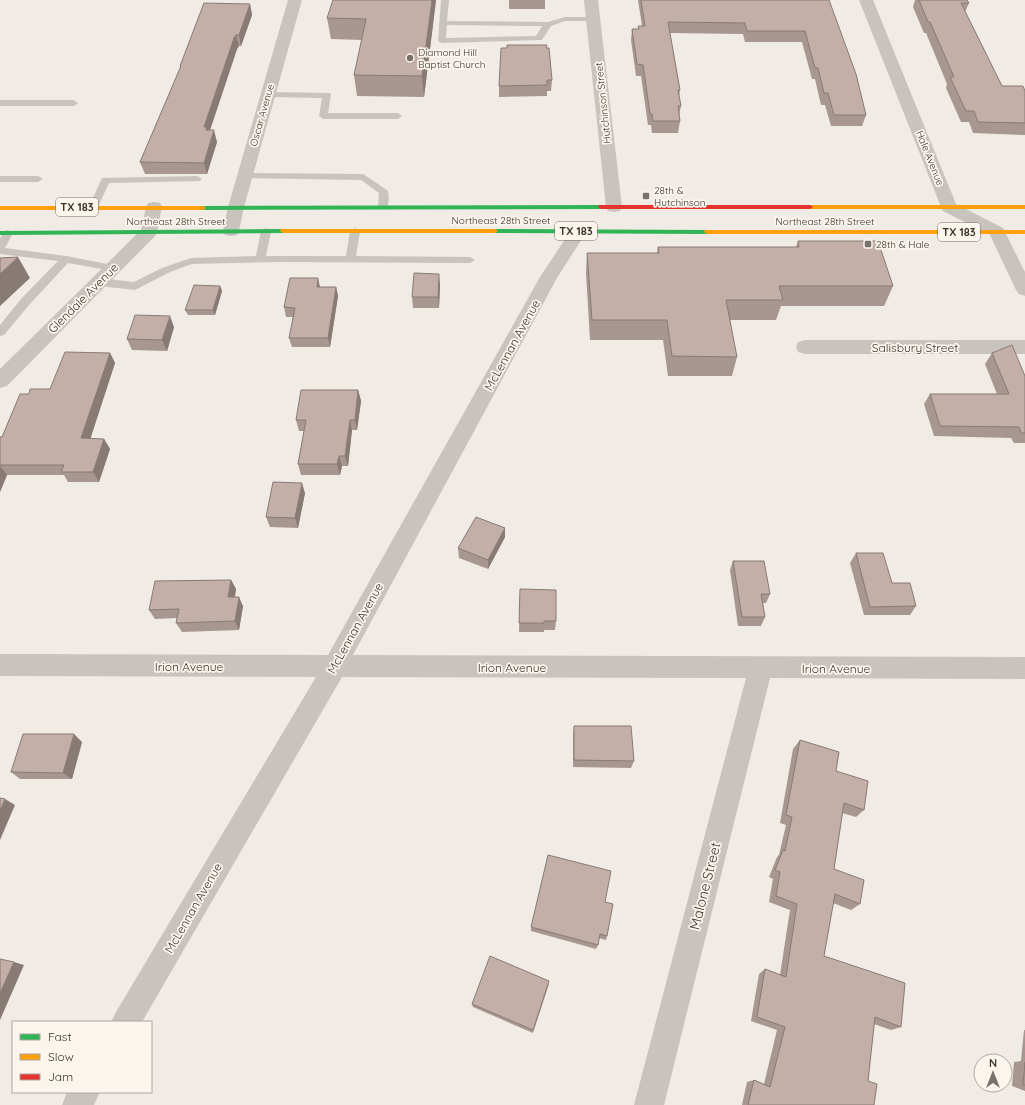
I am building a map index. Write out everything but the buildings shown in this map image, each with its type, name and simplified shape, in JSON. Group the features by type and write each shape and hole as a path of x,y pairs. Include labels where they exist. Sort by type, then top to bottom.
{"main road":[{"path":"745,216 827,207"},
{"name":"Northeast 28th Street","path":"0,208 1025,207"},
{"name":"Northeast 28th Street","path":"4,233 355,231 582,227 1025,232"}],"street":[{"name":"Oscar Avenue","path":"231,231 236,207 295,0"},
{"name":"Hutchinson Street","path":"591,0 614,207"},
{"name":"Hale Avenue","path":"866,0 949,207"},
{"path":"149,232 154,207"},
{"path":"949,207 997,232 1025,290"},
{"name":"McLennan Avenue","path":"127,1021 335,666 549,276 582,227"},
{"name":"Glendale Avenue","path":"0,381 149,232"},
{"name":"Salisbury Street","path":"805,347 1025,347"},
{"name":"Irion Avenue","path":"0,665 1025,668"},
{"name":"Malone Street","path":"649,1105 761,668"},
{"path":"77,1105 84,1093"}],"lane":[{"path":"445,0 442,41 539,38 548,24"},
{"path":"443,23 548,24 565,19 593,19"},
{"path":"268,95 327,95 323,116 398,116"},
{"path":"0,103 74,103"},
{"path":"245,176 363,178 384,192 383,207"},
{"path":"0,179 38,180"},
{"path":"94,207 105,180 197,179"},
{"path":"260,259 266,231"},
{"path":"350,260 355,231"},
{"path":"4,233 0,250 66,259 113,268"},
{"path":"0,332 25,302 66,259"},
{"path":"99,282 135,286 166,270 192,261 260,259 470,260"}],"traffic: fast":[{"path":"203,208 601,207"},
{"path":"0,233 283,231"},
{"path":"495,231 707,232"}],"traffic: slow":[{"path":"810,207 1025,207"},
{"path":"0,208 203,208"},
{"path":"283,231 495,231"},
{"path":"707,232 1025,232"}],"traffic: jam":[{"path":"601,207 810,207"}],"place":[{"name":"Diamond Hill Baptist Church","path":"410,58"},
{"name":"28th & Hutchinson","path":"646,196"},
{"name":"28th & Hale","path":"868,244"}]}
